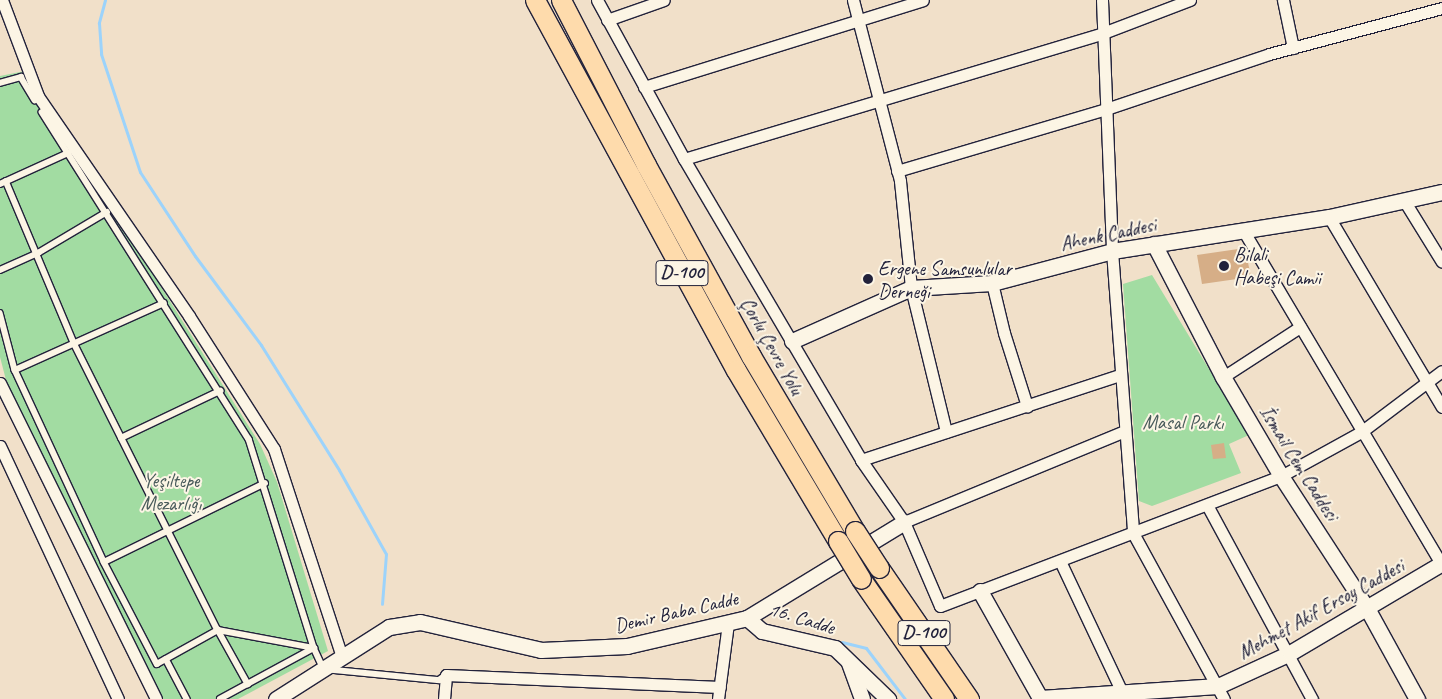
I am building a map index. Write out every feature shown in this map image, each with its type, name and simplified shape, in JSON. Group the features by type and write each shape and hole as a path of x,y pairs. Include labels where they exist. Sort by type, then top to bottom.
{"highway":[{"name":"D-100","path":"536,0 736,370 861,579 944,699"},
{"name":"Çorlu Çevre Yolu","path":"561,0 646,165 751,356 879,568 969,699"}],"street":[{"path":"2,0 38,96 189,316 274,449 342,657"},
{"path":"597,0 684,159 862,460 904,522 940,606 1281,476 1361,432 1442,371"},
{"path":"607,20 664,0"},
{"path":"853,0 897,171 911,288 946,432"},
{"path":"644,87 923,0"},
{"path":"1102,0 1112,252 1133,533 1221,692"},
{"path":"684,159 878,99 1103,33 1165,4 1190,0"},
{"path":"1283,0 1293,48"},
{"path":"897,171 1106,109 1293,48 1442,8"},
{"name":"Ahenk Caddesi","path":"792,341 911,288 992,283 1112,252 1329,217 1405,202 1442,192"},
{"path":"1405,202 1442,262"},
{"path":"1329,217 1442,408"},
{"path":"1243,230 1361,432 1442,564"},
{"name":"İsmail Cem Caddesi","path":"1154,244 1223,377 1281,476 1368,610 1417,699"},
{"path":"992,283 1004,333 1027,406"},
{"path":"1223,377 1300,327"},
{"path":"862,460 1120,375"},
{"path":"0,384 156,699"},
{"path":"904,522 1125,431"},
{"path":"0,446 118,699"},
{"path":"1207,505 1290,653 1312,699"},
{"name":"Demir Baba Cadde","path":"276,699 388,627 420,622 541,650 626,646 746,618 904,522"},
{"path":"1060,560 1121,690"},
{"name":"Mehmet Akif Ersoy Caddesi","path":"980,591 1040,698 1121,690 1191,693 1221,692 1368,610 1442,564"},
{"name":"16. Cadde","path":"746,618 762,631 836,648 888,699"},
{"path":"444,699 446,675 719,693 728,623"},
{"path":"848,660 862,699"}],"lane":[{"path":"0,83 21,77 249,439 265,483 314,648 324,668 439,680 446,675"},
{"path":"68,153 3,182 38,253 74,343 218,630 248,684"},
{"path":"0,270 38,253 107,212"},
{"path":"14,370 164,303"},
{"path":"0,313 14,370 104,562 157,664 218,630 314,648"},
{"path":"122,438 220,391"},
{"path":"104,562 265,483"},
{"path":"220,699 314,648"},
{"path":"166,659 187,699"}],"green space":[{"name":"Yeşiltepe Mezarlığı","path":"25,71 260,444 277,482 328,651 238,699 162,699 133,645 6,380 0,357 0,76"},
{"name":"Masal Parkı","path":"1152,275 1249,435 1229,444 1241,473 1152,506 1139,501 1123,284"}],"building":[{"name":"Bilali Habeşi Camii","path":"1245,248 1251,277 1202,284 1197,255"},
{"path":"1224,443 1226,458 1213,459 1211,445"}],"waterway":[{"path":"105,0 99,23 101,54 140,172 195,256 261,345 339,470 386,554 382,604"},
{"path":"842,642 866,648 905,699"}],"place":[{"name":"Bilali Habeşi Camii","path":"1224,266"},
{"name":"Ergene Samsunlular Derneği","path":"868,279"}]}
